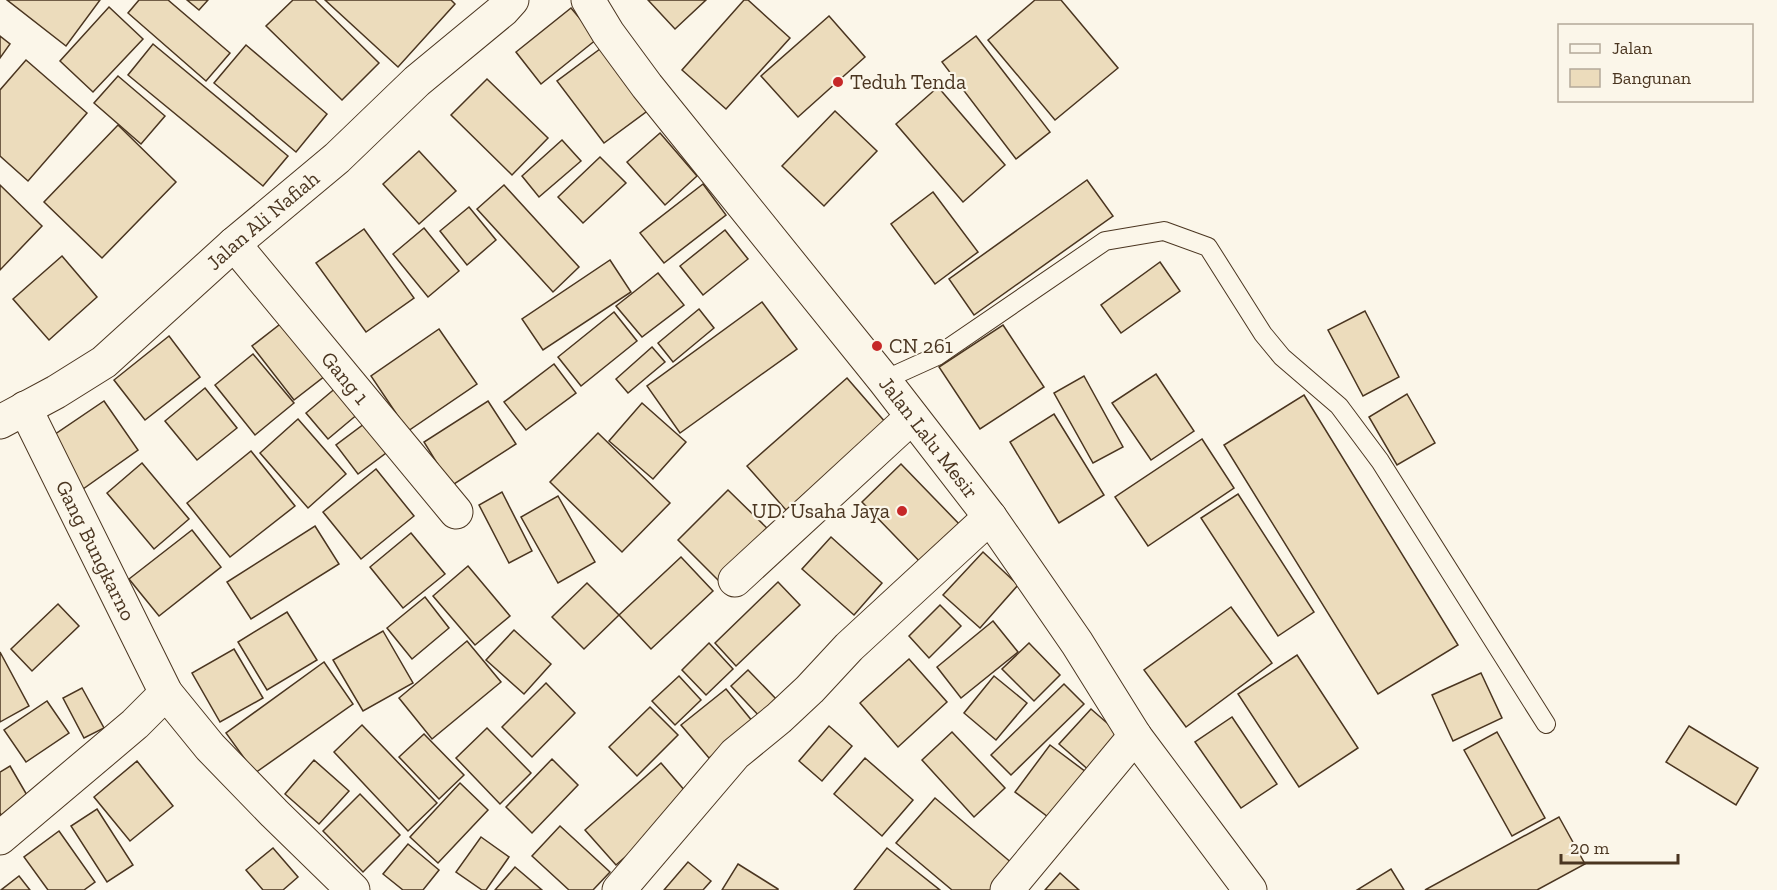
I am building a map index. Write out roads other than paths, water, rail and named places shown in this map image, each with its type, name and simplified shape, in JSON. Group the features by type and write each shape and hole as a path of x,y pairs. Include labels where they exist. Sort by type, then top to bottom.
{"street":[{"name":"Jalan Ali Nafiah","path":"13,415 104,362 234,244 337,158 417,81 512,0"},
{"name":"Jalan Lalu Mesir","path":"588,0 608,33 647,86 884,380 990,517 1077,643 1134,736 1250,890"},
{"name":"Gang 1","path":"234,244 456,512"},
{"name":"Gang Bungkarno","path":"13,415 166,693 218,755 353,890"},
{"path":"735,580 912,417"},
{"path":"619,890 735,754 779,718 849,647 990,517"},
{"path":"0,838 135,724 166,693"},
{"path":"1007,890 1134,736"}],"lane":[{"path":"884,380 937,356 1105,241 1164,231 1208,248 1263,334 1282,357 1340,406 1380,461 1546,724"}],"place":[{"name":"Teduh Tenda","path":"838,82"},
{"name":"CN 261","path":"877,346"},
{"name":"UD. Usaha Jaya","path":"902,511"}]}
